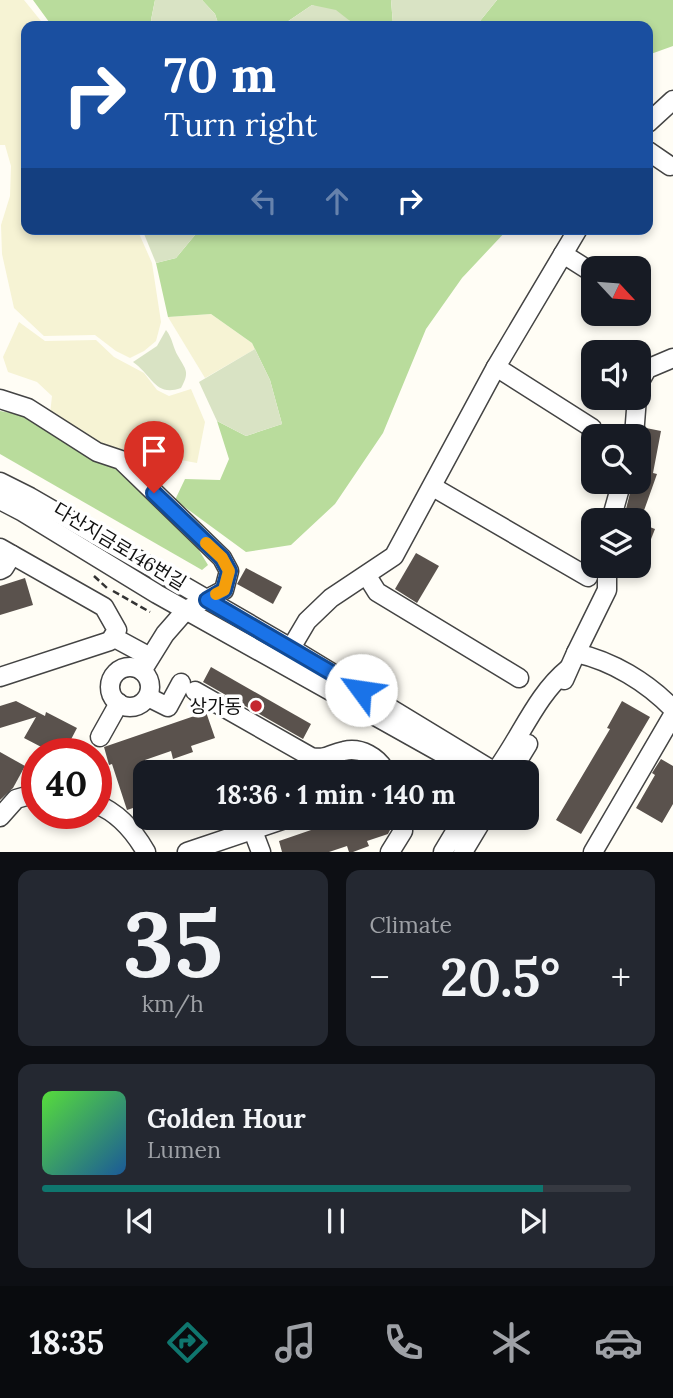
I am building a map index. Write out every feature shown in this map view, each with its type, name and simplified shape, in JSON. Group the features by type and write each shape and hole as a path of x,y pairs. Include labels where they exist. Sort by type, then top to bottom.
{"street":[{"path":"653,118 673,100"},
{"path":"653,154 670,166"},
{"path":"291,648 307,621 331,598 394,556 496,367 574,235"},
{"path":"563,254 581,265"},
{"path":"651,367 673,358"},
{"path":"496,367 587,424"},
{"path":"0,399 29,408 97,452 121,460 222,558 229,571 224,590 186,610 146,664 150,687 148,697 133,708 118,703 111,692 115,674 123,669 146,664"},
{"name":"다산지금로146번길","path":"0,482 291,648 475,760"},
{"path":"433,487 581,574"},
{"name":"다산지금로146번길","path":"0,500 446,760"},
{"path":"0,570 4,568 6,552 104,607 117,630 110,641 0,677"},
{"path":"367,576 377,592 519,678"},
{"path":"518,760 562,687 607,590 607,578"},
{"path":"113,637 146,664"},
{"path":"572,661 613,664 673,709"},
{"name":"다산지금로146번길","path":"504,760 552,681 572,661"},
{"path":"148,697 168,708 188,687 311,757 323,759 346,750 365,752 378,760"},
{"path":"100,737 118,703"},
{"path":"593,852 673,715"},
{"path":"0,817 16,799 21,798"},
{"path":"112,811 137,836 146,852"},
{"path":"390,852 403,830"},
{"path":"443,852 456,830"},
{"path":"464,852 477,830"},
{"path":"187,852 253,831 261,852"}],"shaded area":[{"path":"0,0 24,0 41,21 21,21 21,235 140,235 152,263 161,322 156,341 144,351 130,358 95,335 44,336 14,308 2,254 1,225 10,196 11,166 5,145 0,145"},
{"path":"211,314 252,343 255,349 205,378 168,317"},
{"path":"19,322 45,341 96,340 114,357 144,373 157,390 169,396 191,389 205,422 197,463 105,446 50,414 52,396 37,382 8,372 3,357"}],"green space":[{"path":"33,0 155,0 152,21 48,21"},
{"path":"155,0 202,0 215,14 217,21 152,21"},
{"path":"202,0 391,0 393,21 350,21 312,5 288,21 217,21 215,14"},
{"path":"391,0 497,0 480,21 393,21"},
{"path":"497,0 673,0 673,46 653,53 653,21 480,21"},
{"path":"312,5 336,10 350,21 288,21"},
{"path":"144,235 195,235 176,258 156,263"},
{"path":"195,235 502,235 462,278 426,329 383,433 335,504 291,545 246,552 175,500 185,479 220,480 229,459 217,421 246,436 282,424 270,380 252,343 211,314 168,317 156,263 176,258"},
{"path":"166,330 186,371 181,388 172,390 165,390 155,384 133,362 157,346"},
{"path":"255,349 270,380 282,424 246,436 217,421 199,382"},
{"path":"0,411 28,416 117,463 197,547 208,565 202,570 0,454"}],"building":[{"path":"651,429 661,431 653,473 657,474 651,491"},
{"path":"630,494 650,494 645,508 626,508"},
{"path":"416,553 439,566 417,603 395,589"},
{"path":"246,568 282,587 273,604 237,584"},
{"path":"25,578 33,605 0,615 0,586"},
{"name":"상가동","path":"211,667 311,724 303,739 203,682"},
{"path":"16,701 77,728 72,738 24,738 36,717 0,728 0,706"},
{"path":"622,701 650,717 581,834 556,820 610,729 607,728"},
{"path":"206,712 215,738 191,746 193,752 173,759 171,751 145,760 133,760 133,808 127,810 112,764 112,744"},
{"path":"0,752 21,764 21,773 13,788 0,800"},
{"path":"661,759 673,766 673,804 662,823 636,808"},
{"path":"311,830 390,830 388,834 367,841 369,846 353,852 349,852 347,846 329,852 282,852 279,841"}],"slow traffic":[{"path":"206,543 222,558 229,571 224,590 216,594"}],"place":[{"name":"상가동","path":"256,706"}],"route":[{"path":"154,493 222,558 229,571 224,590 207,600 361,690"}]}
